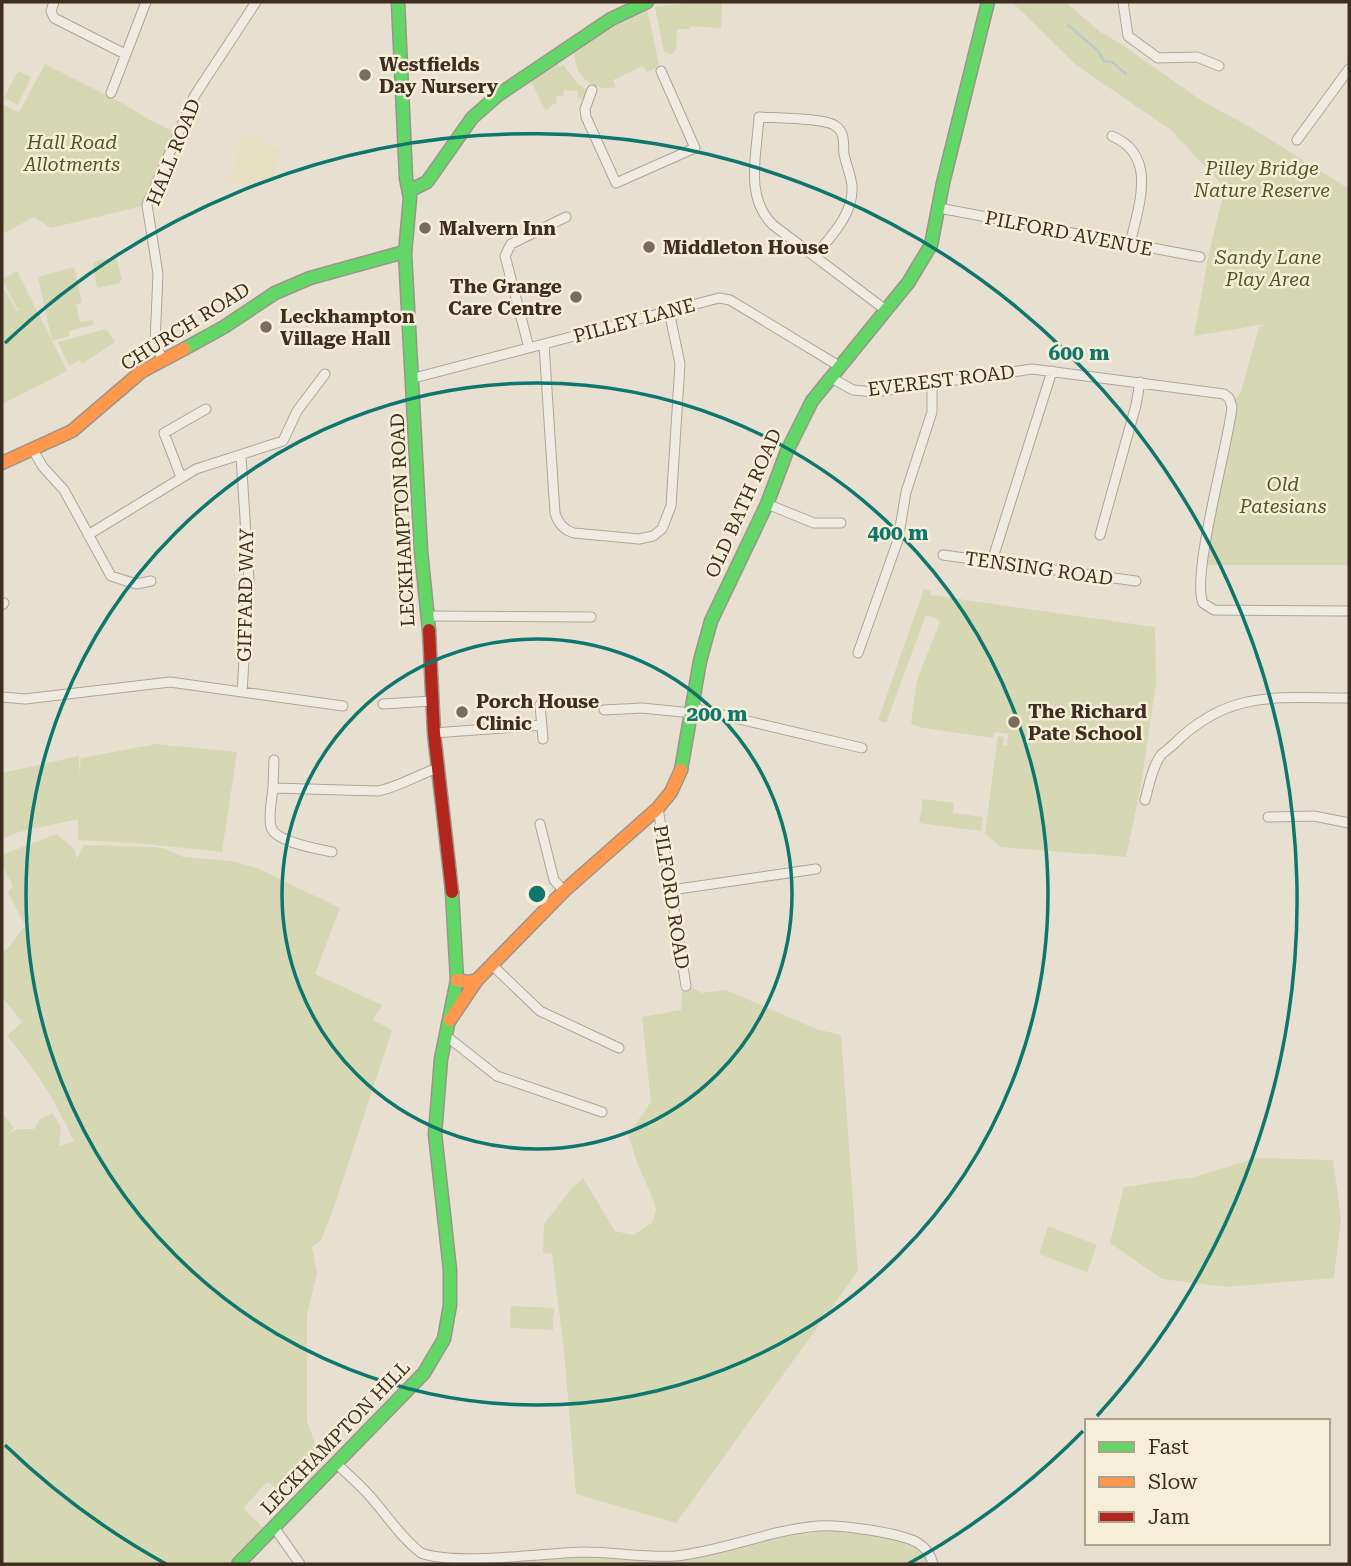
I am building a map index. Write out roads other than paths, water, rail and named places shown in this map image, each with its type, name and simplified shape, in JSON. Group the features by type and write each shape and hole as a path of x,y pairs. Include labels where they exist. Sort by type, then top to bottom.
{"street":[{"path":"54,2 51,11 54,18 125,54"},
{"path":"111,93 146,2"},
{"name":"HALL ROAD","path":"162,359 155,342 158,274 147,205 195,95 256,2"},
{"name":"LECKHAMPTON ROAD","path":"398,2 406,178 411,190 404,253 407,262 414,377 421,551 428,616 434,733 454,905 457,980 445,1035"},
{"path":"411,190 427,182 472,118 498,95 611,19 647,2"},
{"name":"OLD BATH ROAD","path":"448,1022 477,980 564,891 658,808 671,792 681,773 699,661 711,621 767,504 801,421 830,377 887,311 924,260 934,237 988,2"},
{"path":"1123,2 1128,36 1153,56 1169,59 1196,57 1219,66"},
{"path":"592,90 585,109 586,117 616,183 695,148 661,71"},
{"path":"1297,140 1348,73"},
{"path":"815,256 842,220 851,200 851,181 845,161 842,133 827,122 759,117 754,187 759,207 773,225 887,311"},
{"path":"1112,136 1130,147 1142,170 1143,183 1130,244"},
{"name":"PILFORD AVENUE","path":"939,208 1200,257"},
{"path":"529,348 505,256 511,244 566,217"},
{"name":"CHURCH ROAD","path":"2,463 72,431 141,372 224,327 275,293 327,272 404,253"},
{"name":"PILLEY LANE","path":"414,377 715,298 730,300 839,366"},
{"path":"544,344 555,513 558,522 574,533 639,540 649,538 662,529 671,506 680,364 669,311"},
{"name":"EVEREST ROAD","path":"830,377 846,387 862,391 1032,369 1222,393 1229,398 1232,407 1202,565 1200,589 1203,603 1214,610 1349,611"},
{"path":"992,561 1052,371"},
{"path":"88,535 181,477 215,461 242,456 283,440 297,411 325,374"},
{"path":"1100,534 1140,382"},
{"path":"858,653 898,540 906,492 932,412 932,384"},
{"path":"181,477 164,433 205,409"},
{"path":"33,450 43,467 64,490 111,576 136,584 151,581"},
{"name":"GIFFARD WAY","path":"242,456 250,581 242,692"},
{"path":"767,504 814,523 841,523"},
{"name":"TENSING ROAD","path":"943,555 1136,581"},
{"path":"428,616 591,617"},
{"path":"2,697 24,699 170,682 344,706"},
{"path":"1145,800 1161,755 1194,725 1215,712 1238,703 1262,699 1349,698"},
{"path":"383,704 432,701"},
{"path":"540,705 543,739"},
{"path":"604,709 692,710 862,748"},
{"path":"434,733 542,725"},
{"path":"274,760 271,827 275,834 332,852"},
{"path":"273,788 378,791 438,768"},
{"name":"PILFORD ROAD","path":"658,808 686,986"},
{"path":"1268,817 1314,816 1349,824"},
{"path":"540,824 554,880 564,891"},
{"path":"671,890 816,869"},
{"path":"492,965 540,1011 619,1048"},
{"path":"457,980 477,980"},
{"path":"445,1035 497,1076 602,1112"},
{"name":"LECKHAMPTON HILL","path":"238,1564 424,1373 439,1350 447,1328 450,1306 450,1270 435,1134 438,1083 445,1035"},
{"path":"336,1463 366,1492 398,1531 422,1553 446,1562 519,1562 585,1552 656,1557 688,1555 819,1526 872,1531 911,1540 926,1549 933,1564"},
{"path":"275,1527 300,1564"}],"waterway":[{"path":"1068,25 1098,51 1104,61 1112,62 1126,74"}],"place":[{"name":"Westfields Day Nursery","path":"365,75"},
{"name":"Malvern Inn","path":"425,228"},
{"name":"Middleton House","path":"649,247"},
{"name":"The Grange Care Centre","path":"576,297"},
{"name":"Leckhampton Village Hall","path":"266,327"},
{"name":"Porch House Clinic","path":"462,712"},
{"name":"The Richard Pate School","path":"1014,722"}],"park label":[{"name":"Hall Road Allotments","path":"72,153"},
{"name":"Pilley Bridge Nature Reserve","path":"1262,179"},
{"name":"Sandy Lane Play Area","path":"1268,268"},
{"name":"Old Patesians","path":"1283,495"}]}
